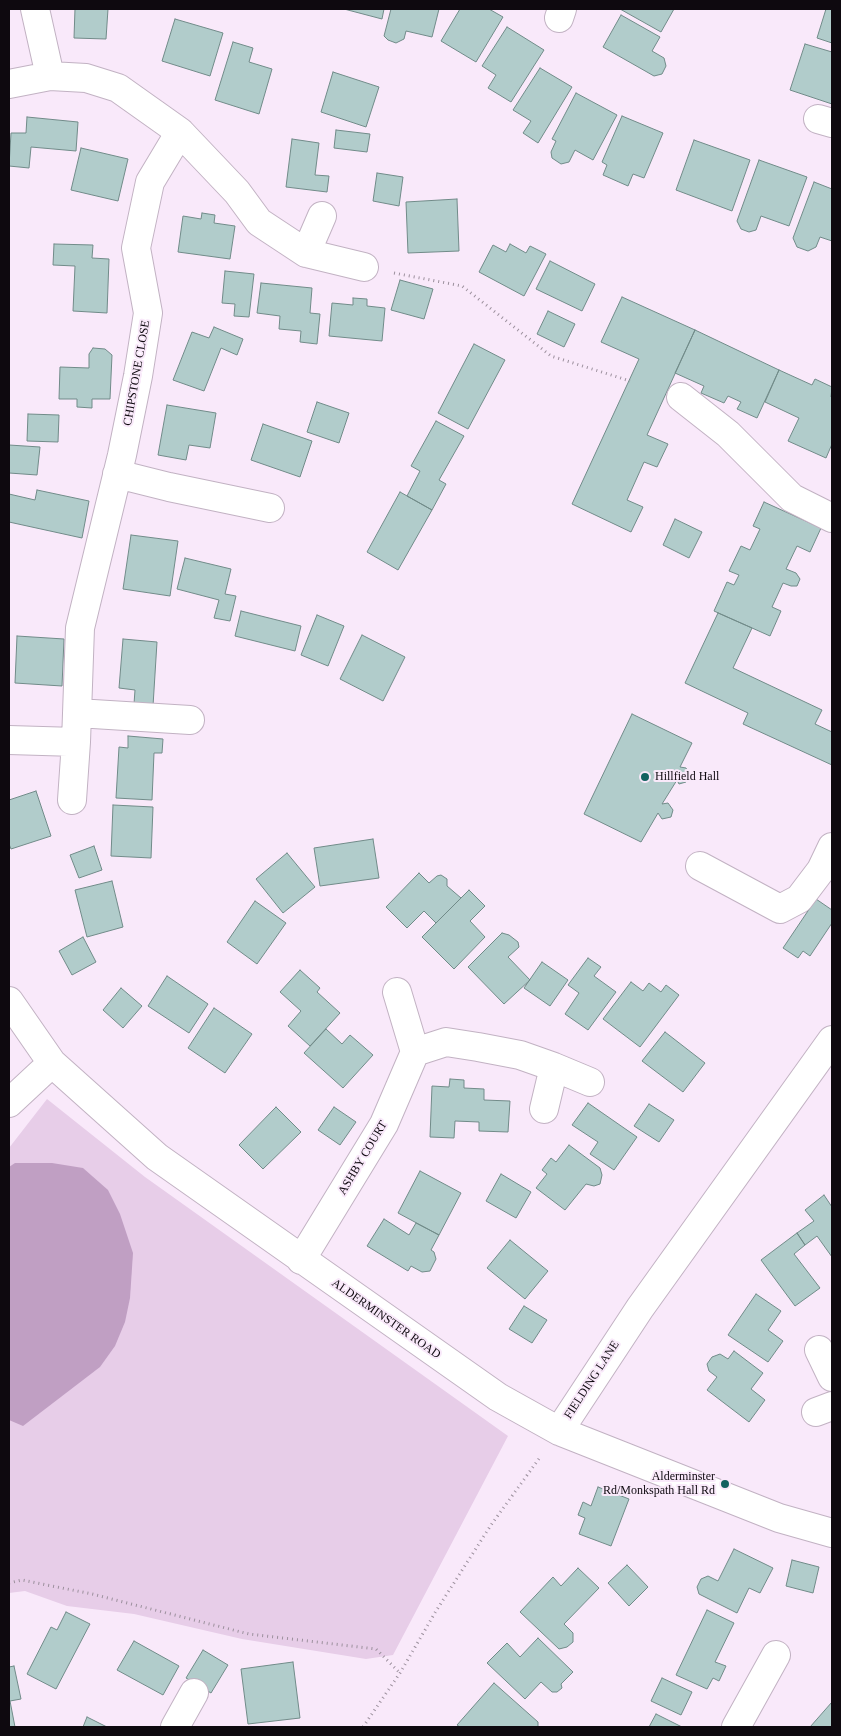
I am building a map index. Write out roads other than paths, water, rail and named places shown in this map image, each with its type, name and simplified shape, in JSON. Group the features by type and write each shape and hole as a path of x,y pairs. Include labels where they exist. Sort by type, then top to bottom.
{"street":[{"path":"34,9 50,76"},
{"path":"9,84 50,76 86,78 118,88 180,132 237,192 259,222 306,253 364,267"},
{"name":"CHIPSTONE CLOSE","path":"72,800 80,628 138,376 148,313 136,248 150,182 180,132"},
{"path":"306,253 322,216"},
{"path":"681,398 728,434 792,498 832,518"},
{"path":"116,474 270,508"},
{"path":"77,713 190,720"},
{"path":"9,740 76,742"},
{"path":"700,866 780,909 799,899 829,864"},
{"path":"397,992 415,1052 446,1042 520,1055 590,1082"},
{"name":"ALDERMINSTER ROAD","path":"9,1001 52,1063 157,1157 498,1397 559,1432 779,1518 832,1533"},
{"name":"FIELDING LANE","path":"559,1432 640,1308 832,1040"},
{"name":"ASHBY COURT","path":"301,1260 384,1124 415,1052"},
{"path":"9,1103 52,1063"},
{"path":"544,1109 554,1067"},
{"path":"819,1350 832,1377"},
{"path":"736,1727 776,1655"},
{"path":"175,1727 194,1693"}],"place":[{"name":"Hillfield Hall","path":"645,777"},
{"name":"Alderminster Rd/Monkspath Hall Rd","path":"725,1484"}]}
